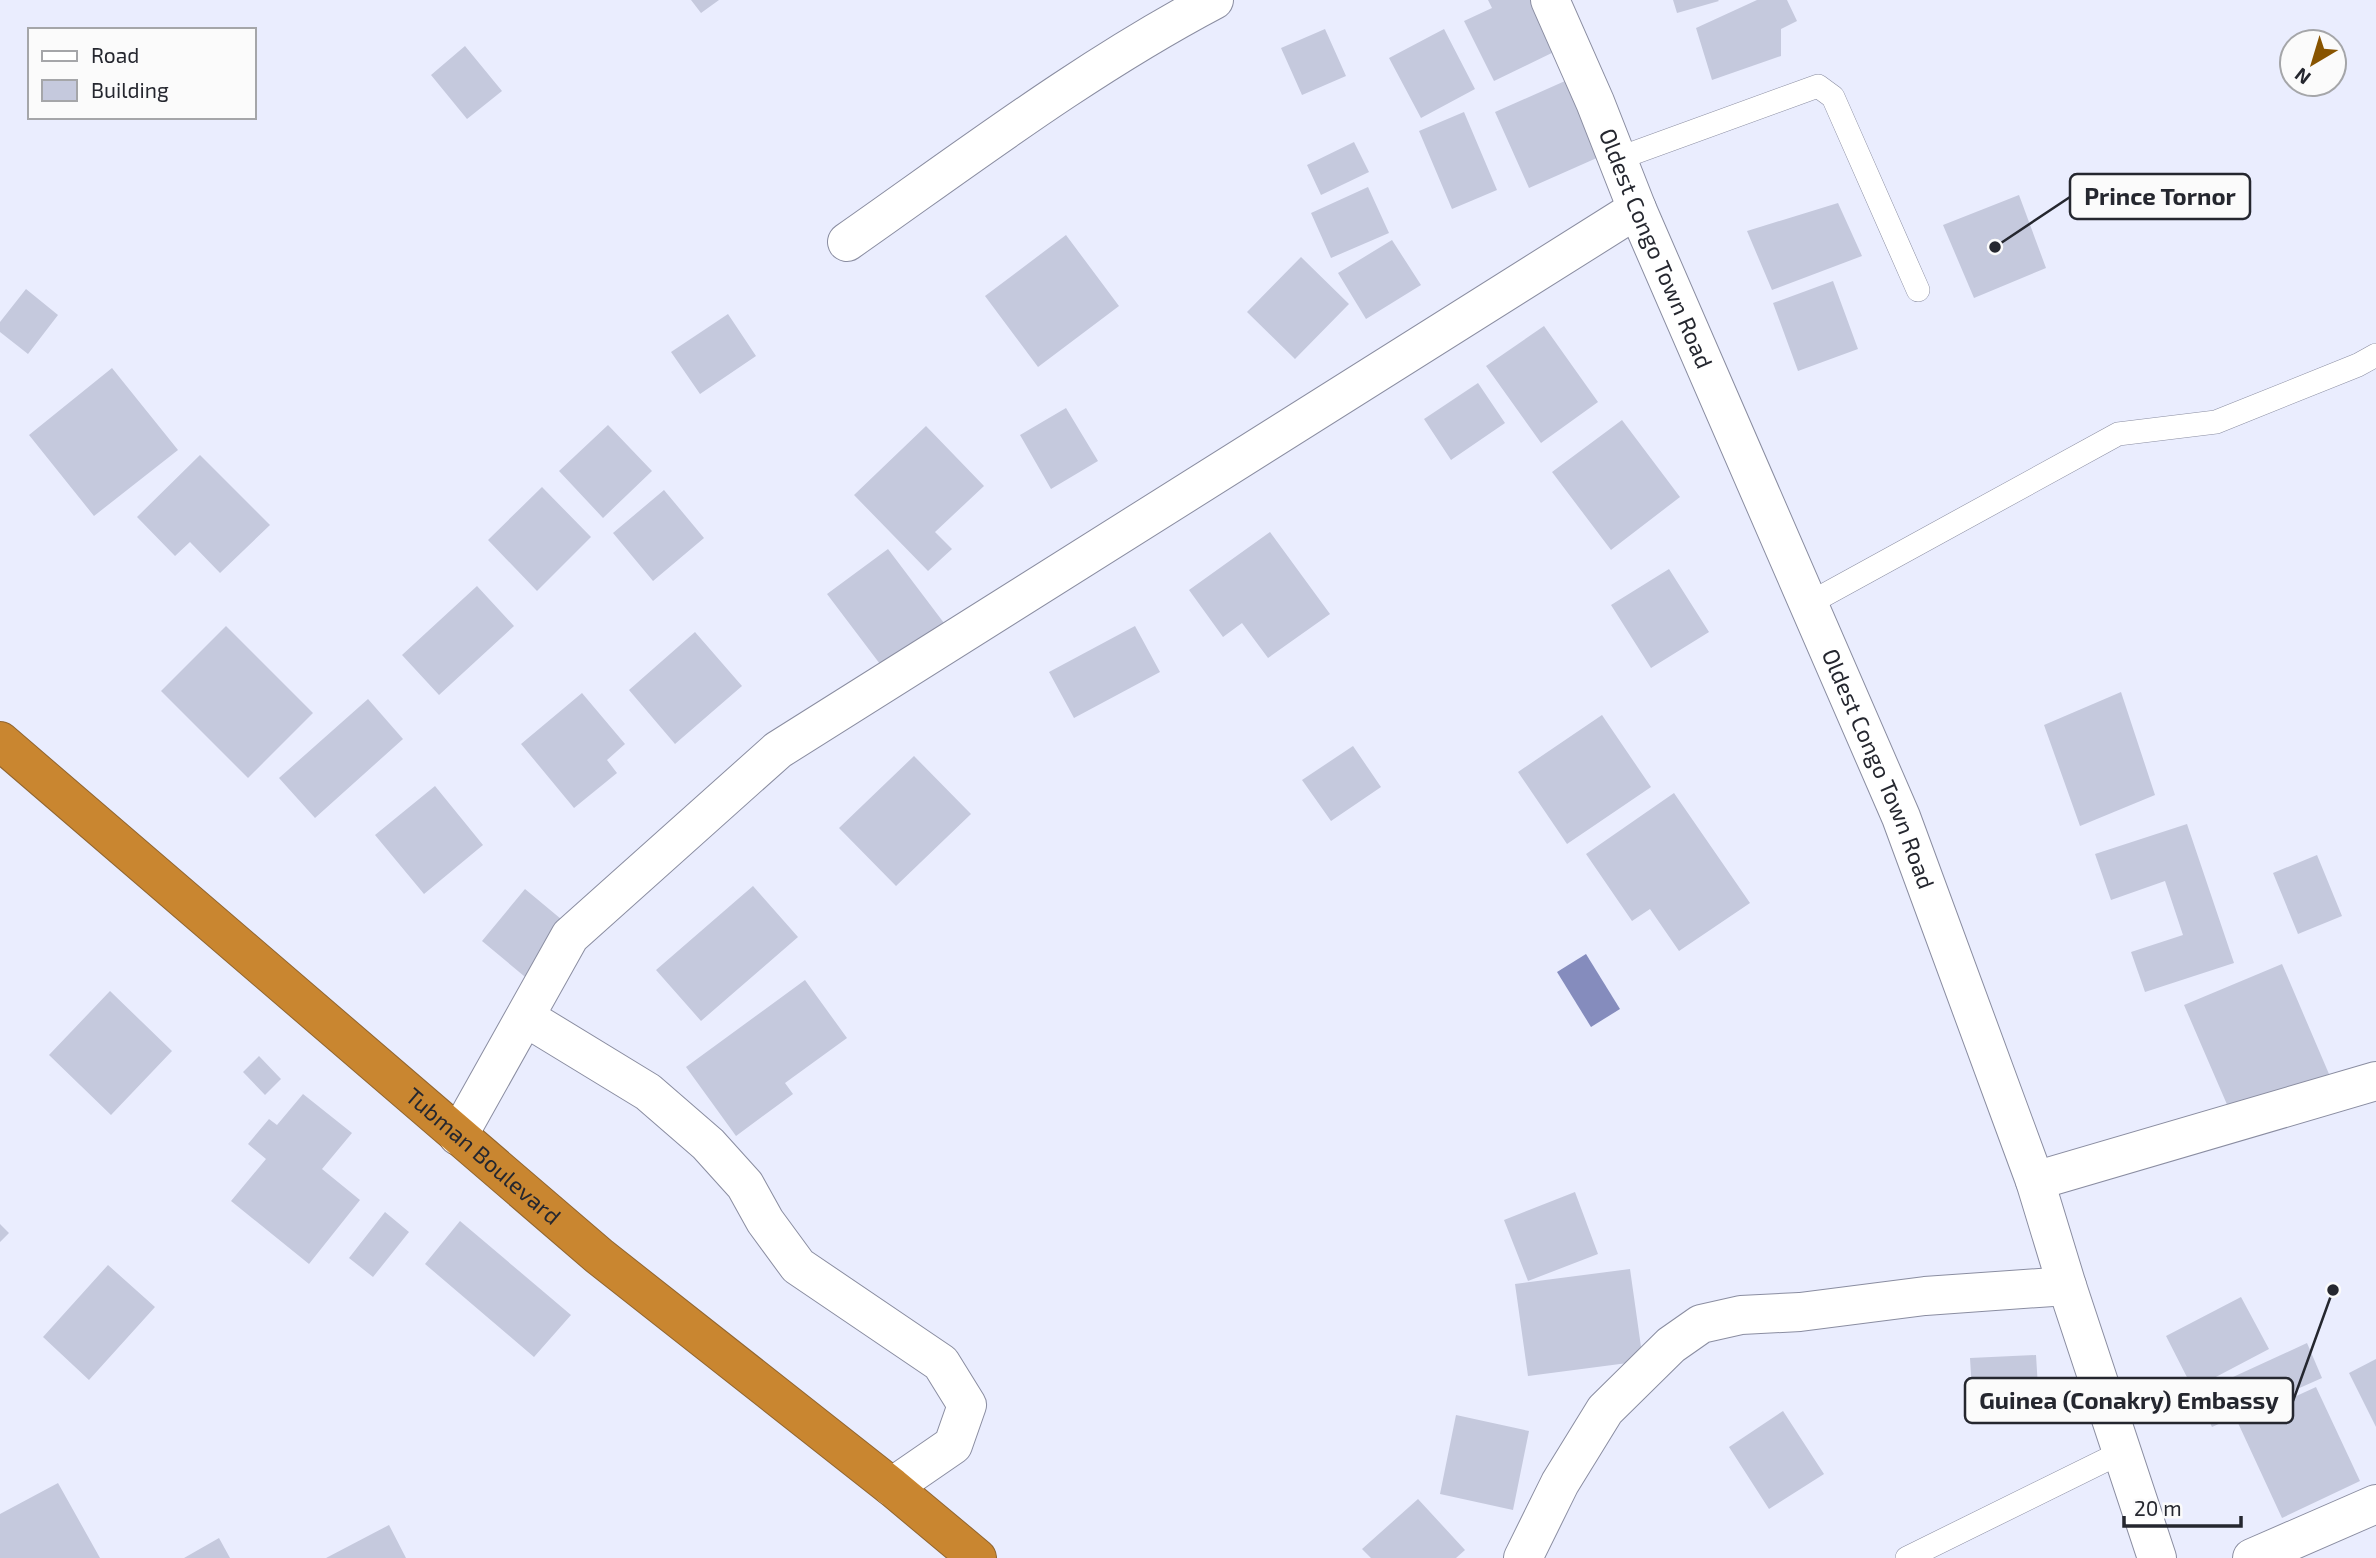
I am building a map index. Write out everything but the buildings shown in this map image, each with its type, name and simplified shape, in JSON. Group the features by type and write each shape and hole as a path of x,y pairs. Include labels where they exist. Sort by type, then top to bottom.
{"highway":[{"name":"Tubman Boulevard","path":"0,741 599,1256 892,1487 977,1558"}],"street":[{"path":"847,242 1054,98 1178,19 1214,0"},
{"name":"Oldest Congo Town Road","path":"1549,0 1901,817 2035,1181 2157,1558"},
{"path":"458,1136 570,936 778,750 1637,209"},
{"path":"525,1017 648,1092 708,1144 745,1185 765,1221 797,1266 941,1363 967,1405 953,1446 892,1487"},
{"path":"2035,1181 2376,1081"},
{"path":"1523,1558 1560,1483 1605,1410 1671,1345 1701,1324 1741,1315 1801,1312 1925,1296 2067,1286"},
{"path":"2252,1558 2376,1504"}],"lane":[{"path":"1617,159 1818,86 1833,97 1918,290"},
{"path":"1808,604 2118,434 2216,422 2358,365 2376,355"},
{"path":"1907,1558 2122,1452"}],"water":[{"path":"1586,954 1620,1009 1591,1027 1557,972"}],"place":[{"name":"Prince Tornor","path":"1995,247"},
{"name":"Guinea (Conakry) Embassy","path":"2333,1290"}]}
